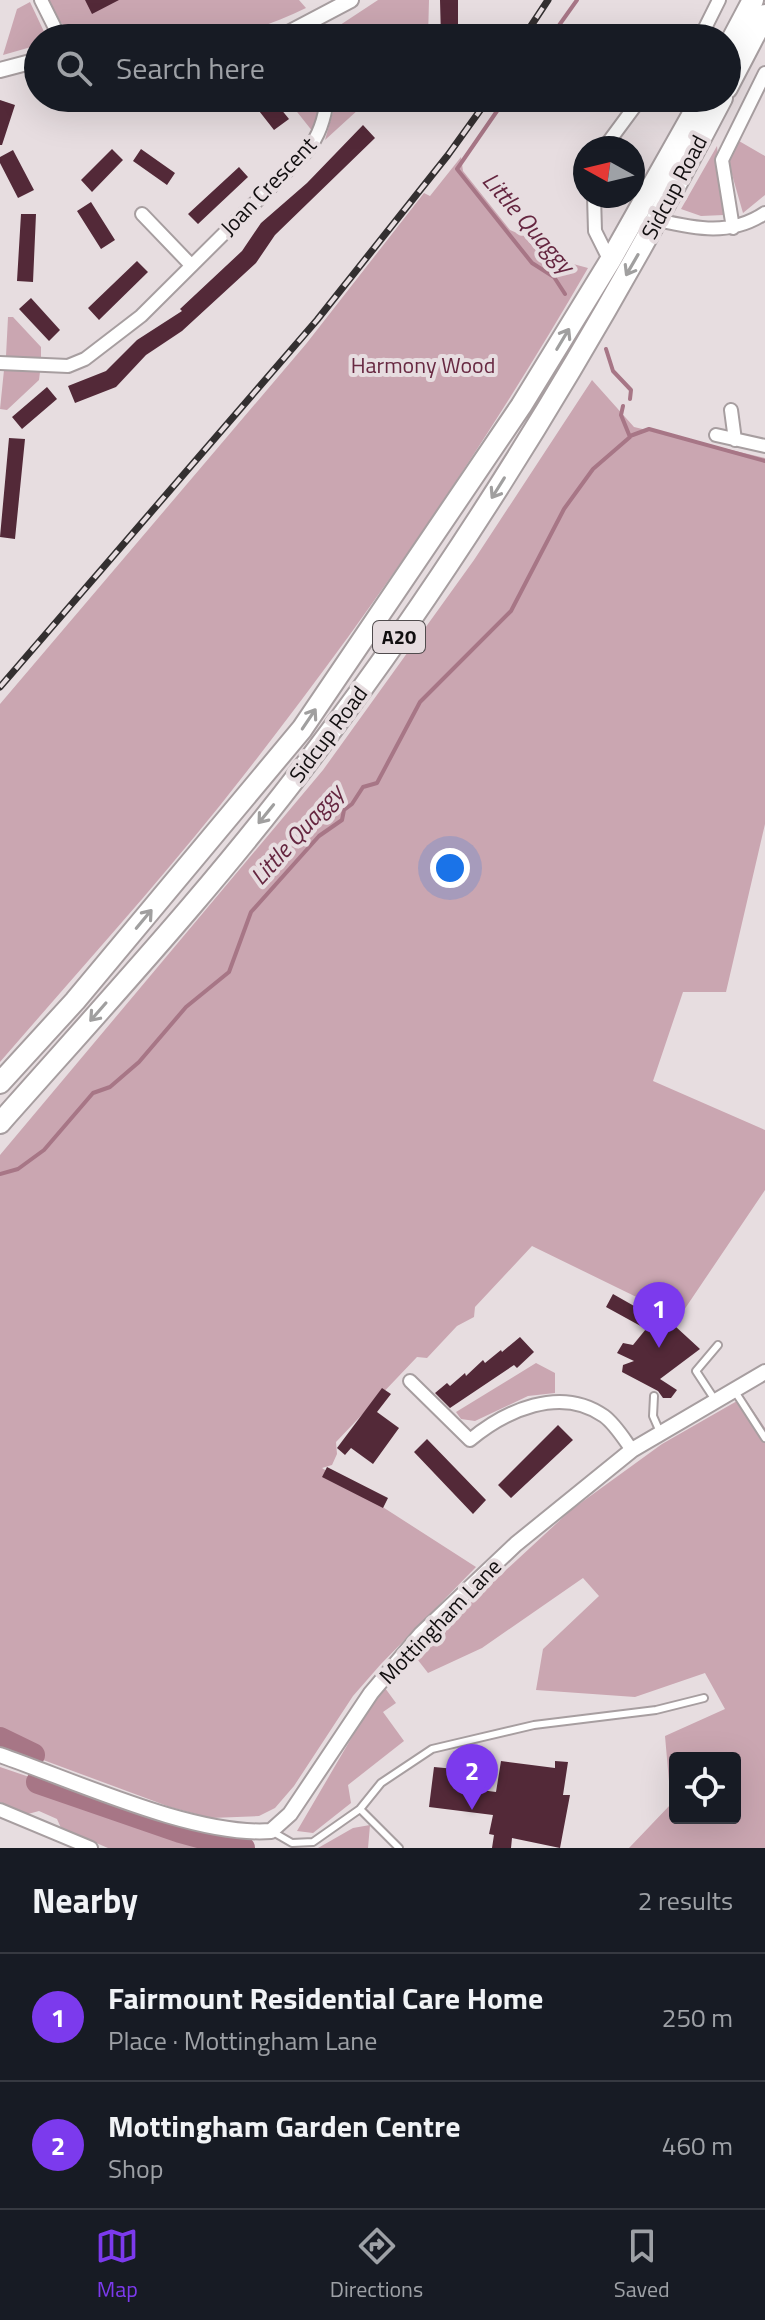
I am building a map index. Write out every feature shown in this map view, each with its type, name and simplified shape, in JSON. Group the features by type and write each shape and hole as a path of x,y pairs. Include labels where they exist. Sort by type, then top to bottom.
{"highway":[{"path":"740,24 753,0"},
{"path":"741,61 765,15"},
{"name":"Sidcup Road","path":"0,1083 75,1001 302,729 448,519 610,261 694,112"},
{"name":"Sidcup Road","path":"0,1123 219,874 319,748 453,561 593,334 715,112"}],"street":[{"path":"41,0 53,24"},
{"path":"321,24 351,0"},
{"path":"707,24 719,0"},
{"path":"0,70 24,64"},
{"name":"Sidcup Road","path":"733,228 722,160 765,73"},
{"name":"Joan Crescent","path":"0,363 68,366 85,359 141,316 307,151 316,140 326,112"},
{"path":"613,136 631,112"},
{"path":"594,208 595,231 610,261"},
{"path":"658,220 696,228 733,228 765,213"},
{"path":"142,214 190,264"},
{"path":"731,410 735,440"},
{"path":"716,435 765,446"},
{"name":"Mottingham Lane","path":"271,1831 290,1814 371,1693 421,1634 516,1544 632,1450 765,1372"},
{"path":"410,1381 470,1440 502,1416 542,1404 566,1403 605,1417 632,1450"},
{"path":"0,1755 182,1818 234,1832 271,1831 270,1848"},
{"path":"0,1810 91,1848"}],"lane":[{"path":"715,1400 696,1371 718,1345"},
{"path":"734,1390 765,1438"},
{"path":"654,1396 653,1416 660,1432"},
{"path":"271,1831 292,1843 313,1842 360,1809 381,1783 432,1749 534,1725 656,1710 704,1698"},
{"path":"360,1809 399,1848"}],"green space":[{"path":"48,0 299,0 306,8 269,24 63,24"},
{"path":"378,0 429,0 428,24 342,24"},
{"path":"30,2 40,24 24,24 24,49 3,55 17,9"},
{"path":"297,112 318,112 313,132"},
{"path":"333,112 356,112 325,140"},
{"path":"739,141 765,156 765,195 743,213 727,157"},
{"path":"717,146 724,215 701,216 681,209"},
{"name":"Harmony Wood","path":"461,157 463,171 510,230 524,236 540,255 588,268 468,464 337,653 185,848 0,1062 0,704 306,344 424,193 430,196"},
{"path":"8,317 13,317 41,347 41,358 6,356"},
{"path":"4,370 40,372 39,380 7,410 0,409"},
{"path":"592,380 634,427 765,458 765,824 726,992 683,992 653,1081 765,1130 765,1190 682,1313 669,1307 659,1308 532,1246 475,1307 474,1317 457,1326 427,1358 417,1357 336,1442 337,1454 332,1465 322,1468 476,1567 353,1696 294,1786 275,1808 259,1816 211,1818 170,1807 0,1744 0,1155 323,770 474,560"},
{"path":"536,1363 555,1373 555,1393 528,1396 475,1421 461,1419 456,1412"},
{"path":"744,1397 765,1428 765,1848 629,1848 669,1806 669,1824 741,1824 741,1752 669,1752 669,1781 665,1736 725,1709 705,1673 635,1697 536,1690 543,1649 599,1596 583,1578 482,1648 428,1673 414,1655 571,1510 662,1444"},
{"path":"385,1688 396,1703 383,1712 404,1741 348,1785 351,1803 313,1833 297,1831 369,1708"},
{"path":"0,1767 182,1829 253,1848 108,1848 61,1828 57,1819 39,1811 28,1814 0,1802"},
{"path":"370,1825 368,1848 318,1848 353,1828"}],"building":[{"path":"85,0 119,0 92,14"},
{"path":"440,0 458,0 458,24 441,24"},
{"path":"0,100 15,105 2,145 0,145"},
{"path":"260,112 283,112 289,119 274,130"},
{"path":"363,125 375,138 275,235 256,263 182,331 146,355 116,387 75,403 68,386 106,371 137,340 182,311 180,309 242,251 261,223 307,183"},
{"path":"112,149 123,160 92,192 81,180"},
{"path":"141,149 175,173 167,185 133,161"},
{"path":"13,150 34,190 18,198 0,163 0,157"},
{"path":"239,167 248,177 198,224 188,214"},
{"path":"91,202 115,240 101,249 77,211"},
{"path":"21,214 36,214 33,282 17,281"},
{"path":"137,261 148,272 99,320 88,308"},
{"path":"31,298 60,330 49,341 19,309"},
{"path":"47,387 57,399 22,429 12,417"},
{"path":"9,438 25,439 15,539 0,537"},
{"path":"613,1294 657,1319 663,1315 700,1349 660,1379 677,1390 671,1398 663,1398 658,1391 622,1372 623,1365 634,1361 617,1353 623,1343 633,1345 646,1329 606,1307"},
{"path":"520,1337 534,1352 517,1368 514,1365 450,1408 435,1393 447,1383 450,1386 465,1373 466,1376 483,1360 485,1363"},
{"path":"382,1388 391,1394 377,1412 399,1428 373,1464 351,1448 345,1455 337,1448"},
{"path":"558,1425 573,1440 511,1498 498,1485"},
{"path":"427,1439 486,1500 473,1514 414,1452"},
{"path":"327,1467 388,1498 383,1508 322,1477"},
{"path":"501,1761 555,1768 555,1761 568,1762 563,1795 570,1795 560,1848 512,1838 511,1848 492,1848 494,1835 489,1834 493,1815 429,1807 434,1767 476,1771 473,1789 496,1792"}],"waterway":[{"name":"Little Quaggy","path":"560,24 577,0"},
{"name":"Little Quaggy","path":"496,112 457,169 532,263 554,277 565,294"},
{"name":"Little Quaggy","path":"606,349 613,371 631,390 630,399"},
{"name":"Little Quaggy","path":"0,1174 18,1169 44,1150 93,1093 110,1087 139,1062 186,1007 229,972 251,912 319,836 342,820 344,810 363,787 377,783 420,702 511,611 564,509 593,469 630,437 621,415 623,406"},
{"path":"630,436 649,429 765,461"},
{"path":"0,1739 33,1755"},
{"path":"38,1782 180,1831 243,1848"}],"railway":[{"path":"532,24 548,0"},
{"path":"0,687 317,320 479,112"}],"place":[{"name":"Fairmount Residential Care Home","path":"659,1348"},
{"name":"Mottingham Garden Centre","path":"472,1810"}]}
